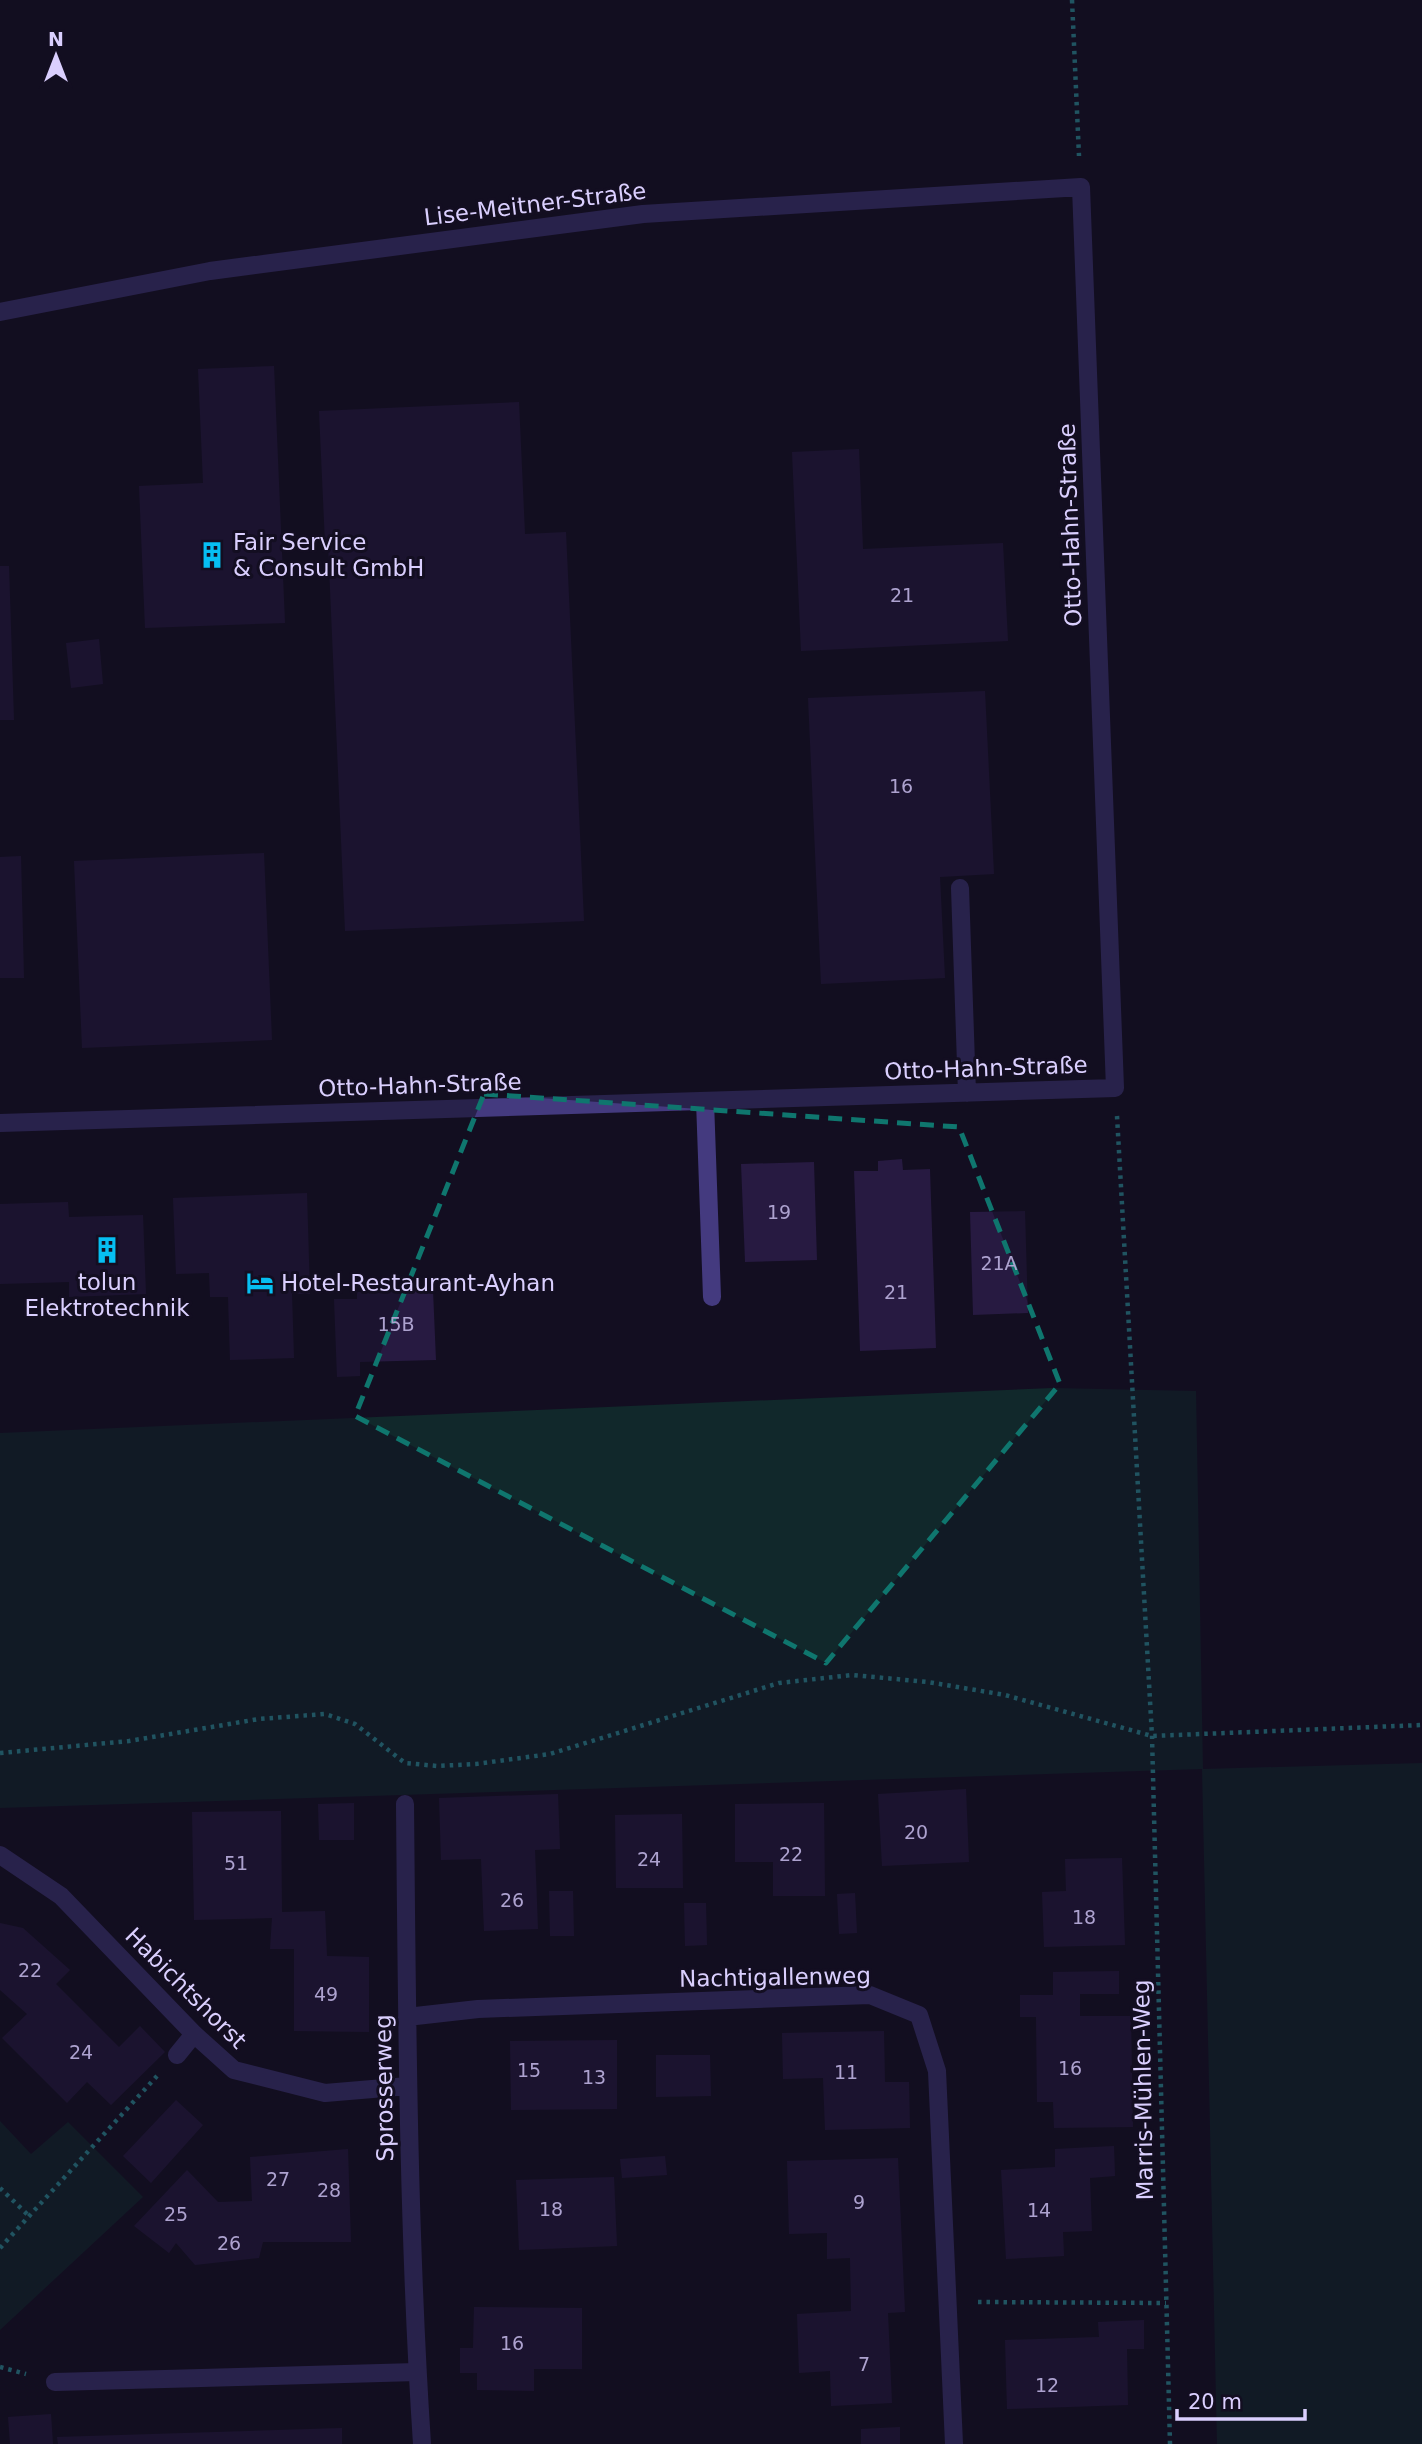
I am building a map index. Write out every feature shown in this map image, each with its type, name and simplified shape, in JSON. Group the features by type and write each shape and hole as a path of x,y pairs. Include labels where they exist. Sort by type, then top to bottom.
{"street":[{"name":"Lise-Meitner-Straße","path":"0,312 210,271 643,214 1081,187"},
{"name":"Otto-Hahn-Straße","path":"0,1123 1115,1088 1081,187"},
{"path":"960,888 967,1093"},
{"path":"705,1101 712,1297"},
{"name":"Sprosserweg","path":"405,1804 408,2086 422,2444"},
{"name":"Habichtshorst","path":"0,1854 61,1896 194,2034 234,2070 326,2093 408,2086"},
{"name":"Nachtigallenweg","path":"407,2017 478,2009 870,1995 919,2015 937,2071 954,2444"},
{"path":"177,2054 194,2034"},
{"path":"55,2382 418,2372"}],"path":[{"path":"1072,0 1081,187"},
{"name":"Marris-Mühlen-Weg","path":"1115,1088 1152,1736 1170,2444"},
{"path":"0,1753 128,1741 258,1719 326,1714 355,1724 405,1763 437,1766 476,1764 550,1754 779,1683 852,1675 928,1682 1005,1695 1152,1736 1422,1725"},
{"path":"0,2248 177,2054"},
{"path":"0,2188 28,2215"},
{"path":"948,2301 1166,2303"}],"highlighted area":[{"path":"484,1094 959,1127 1060,1384 826,1663 355,1416"}],"green space":[{"path":"1053,1388 1196,1391 1203,1769 1422,1763 1422,2444 1217,2444 1202,1769 0,1808 0,1433"},
{"path":"0,2121 31,2154 68,2122 143,2197 0,2330"}],"building":[{"name":"Fair Service & Consult GmbH","path":"274,366 285,623 145,628 139,486 203,483 198,369"},
{"path":"519,402 525,534 566,532 584,921 345,931 328,543 325,543 319,411"},
{"path":"859,449 863,549 1003,543 1008,641 801,651 792,452"},
{"path":"0,566 9,566 14,720 0,720"},
{"path":"99,639 103,684 71,688 66,643"},
{"path":"985,691 994,874 940,877 945,978 821,984 808,698"},
{"path":"264,853 272,1040 82,1048 74,861"},
{"path":"21,856 24,978 0,978 0,857"},
{"path":"902,1159 903,1170 930,1169 936,1348 860,1351 854,1171 878,1171 878,1161"},
{"path":"814,1162 817,1260 745,1262 741,1164"},
{"name":"Hotel-Restaurant-Ayhan","path":"307,1193 310,1294 292,1294 294,1358 230,1360 228,1297 210,1297 209,1273 176,1274 173,1198"},
{"path":"68,1202 69,1217 143,1215 146,1294 69,1297 69,1282 0,1284 0,1204"},
{"path":"1025,1211 1028,1313 973,1315 970,1212"},
{"path":"433,1290 436,1360 360,1362 360,1376 337,1377 334,1299 357,1299 357,1292"},
{"path":"966,1789 969,1862 882,1866 878,1794"},
{"path":"558,1794 560,1849 535,1850 538,1929 484,1931 481,1859 441,1860 439,1798"},
{"path":"354,1803 354,1840 319,1840 318,1804"},
{"path":"824,1803 825,1896 773,1896 773,1862 735,1862 735,1804"},
{"path":"281,1811 282,1912 325,1911 327,1956 369,1957 369,2032 294,2031 294,1949 270,1949 272,1918 194,1920 192,1812"},
{"path":"682,1814 683,1888 616,1888 615,1815"},
{"path":"1122,1858 1125,1945 1044,1947 1042,1892 1066,1891 1065,1859"},
{"path":"549,1891 573,1891 574,1936 550,1936"},
{"path":"855,1893 857,1933 839,1934 837,1894"},
{"path":"684,1903 706,1903 707,1945 685,1946"},
{"path":"0,1923 23,1928 70,1970 56,1984 119,2047 140,2026 165,2052 111,2105 87,2082 67,2103 2,2038 27,2014 0,1990"},
{"path":"1119,1971 1119,1994 1080,1994 1080,2016 1131,2016 1133,2127 1054,2128 1053,2102 1037,2102 1036,2017 1020,2017 1020,1995 1053,1995 1053,1972"},
{"path":"884,2031 885,2082 909,2082 910,2128 825,2130 823,2078 783,2079 782,2033"},
{"path":"617,2040 617,2109 511,2110 510,2041"},
{"path":"656,2055 710,2055 711,2096 656,2097"},
{"path":"176,2100 203,2125 151,2183 123,2156"},
{"path":"1114,2146 1115,2176 1090,2178 1092,2231 1063,2232 1064,2256 1006,2259 1001,2170 1055,2167 1055,2149"},
{"path":"348,2149 351,2242 263,2242 259,2258 195,2265 176,2243 169,2253 134,2226 187,2170 218,2202 252,2201 250,2157"},
{"path":"665,2156 667,2175 622,2178 620,2159"},
{"path":"898,2158 905,2312 888,2313 892,2403 831,2406 830,2371 799,2373 797,2314 851,2311 850,2258 827,2259 827,2233 789,2234 787,2161"},
{"path":"614,2177 617,2246 519,2250 516,2180"},
{"path":"474,2307 582,2308 582,2369 534,2369 534,2391 477,2390 477,2373 460,2373 460,2348 473,2348"},
{"path":"1144,2320 1144,2349 1127,2349 1128,2405 1007,2409 1005,2340 1099,2337 1098,2322"},
{"path":"51,2414 53,2444 10,2444 8,2417"},
{"path":"900,2427 900,2444 861,2444 861,2429"},
{"path":"342,2428 342,2444 58,2444 57,2437"}],"place":[{"name":"Fair Service & Consult GmbH","path":"212,555"},
{"name":"tolun Elektrotechnik","path":"107,1250"},
{"name":"Hotel-Restaurant-Ayhan","path":"260,1283"}]}
